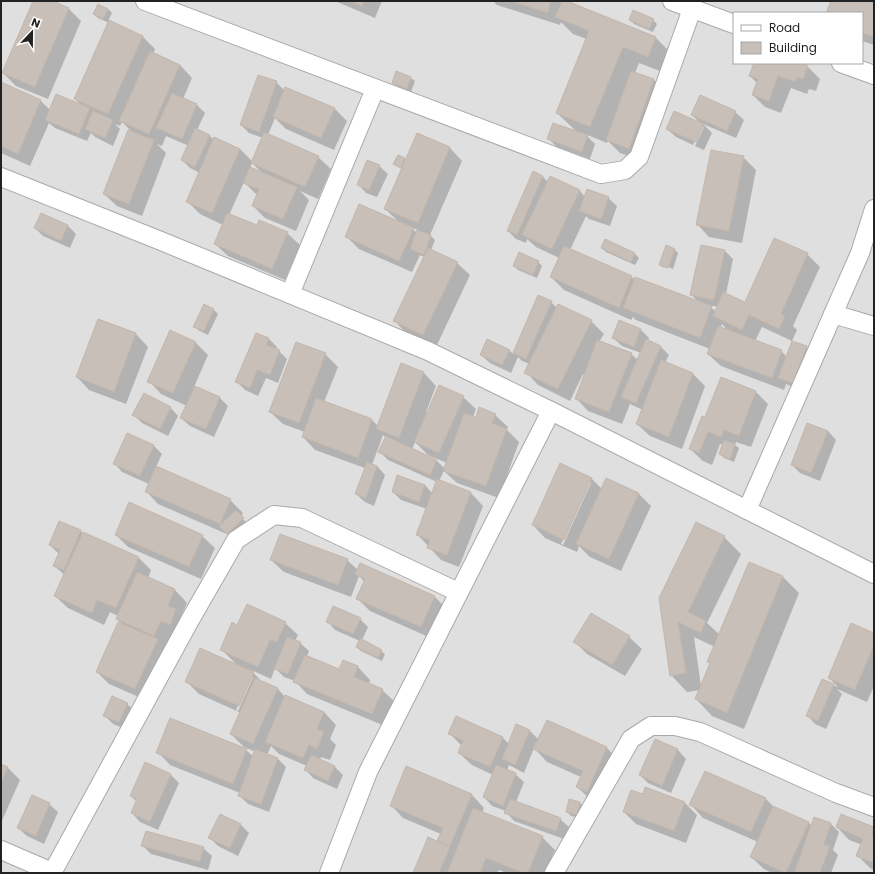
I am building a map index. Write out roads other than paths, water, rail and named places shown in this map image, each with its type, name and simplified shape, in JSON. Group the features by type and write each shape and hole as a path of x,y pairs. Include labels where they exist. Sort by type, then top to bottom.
{"street":[{"path":"145,1 601,174 625,170 638,157 692,9"},
{"path":"672,1 733,24"},
{"path":"844,64 874,75"},
{"path":"290,294 375,88"},
{"path":"1,177 428,351 551,411 874,574"},
{"path":"747,510 860,253 874,209"},
{"path":"833,314 874,326"},
{"path":"329,873 368,772 551,411"},
{"path":"1,850 52,873 186,627 236,540 274,515 302,518 458,592"},
{"path":"554,873 631,739 651,726 675,726 700,732 836,793 874,807"}]}
